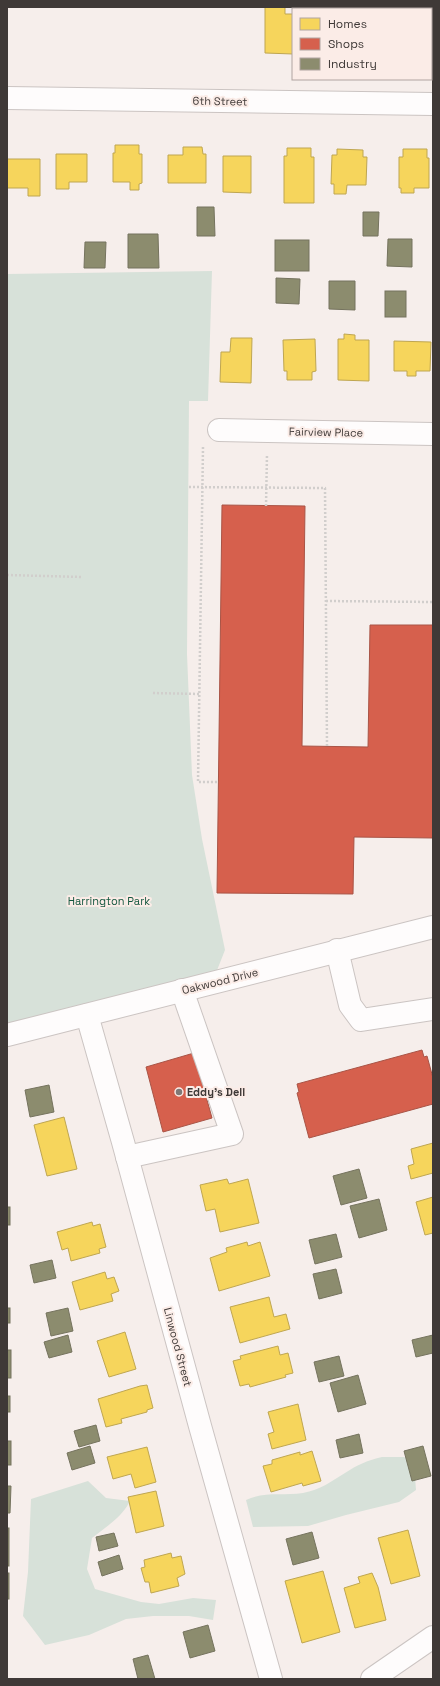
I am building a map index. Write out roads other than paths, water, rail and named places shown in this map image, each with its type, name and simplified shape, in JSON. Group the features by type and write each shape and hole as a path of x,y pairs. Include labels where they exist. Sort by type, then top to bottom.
{"street":[{"name":"6th Street","path":"7,98 433,104"},
{"name":"Fairview Place","path":"211,437 433,434"},
{"name":"Oakwood Drive","path":"7,1035 337,950 433,927"},
{"path":"337,950 350,1005 361,1020 433,1009"},
{"path":"127,1157 232,1134 182,990"},
{"name":"Linwood Street","path":"87,1015 203,1440 271,1679"},
{"path":"372,1679 433,1637"}],"place":[{"name":"Eddy's Deli","path":"179,1092"}],"park label":[{"name":"Harrington Park","path":"109,901"}]}
